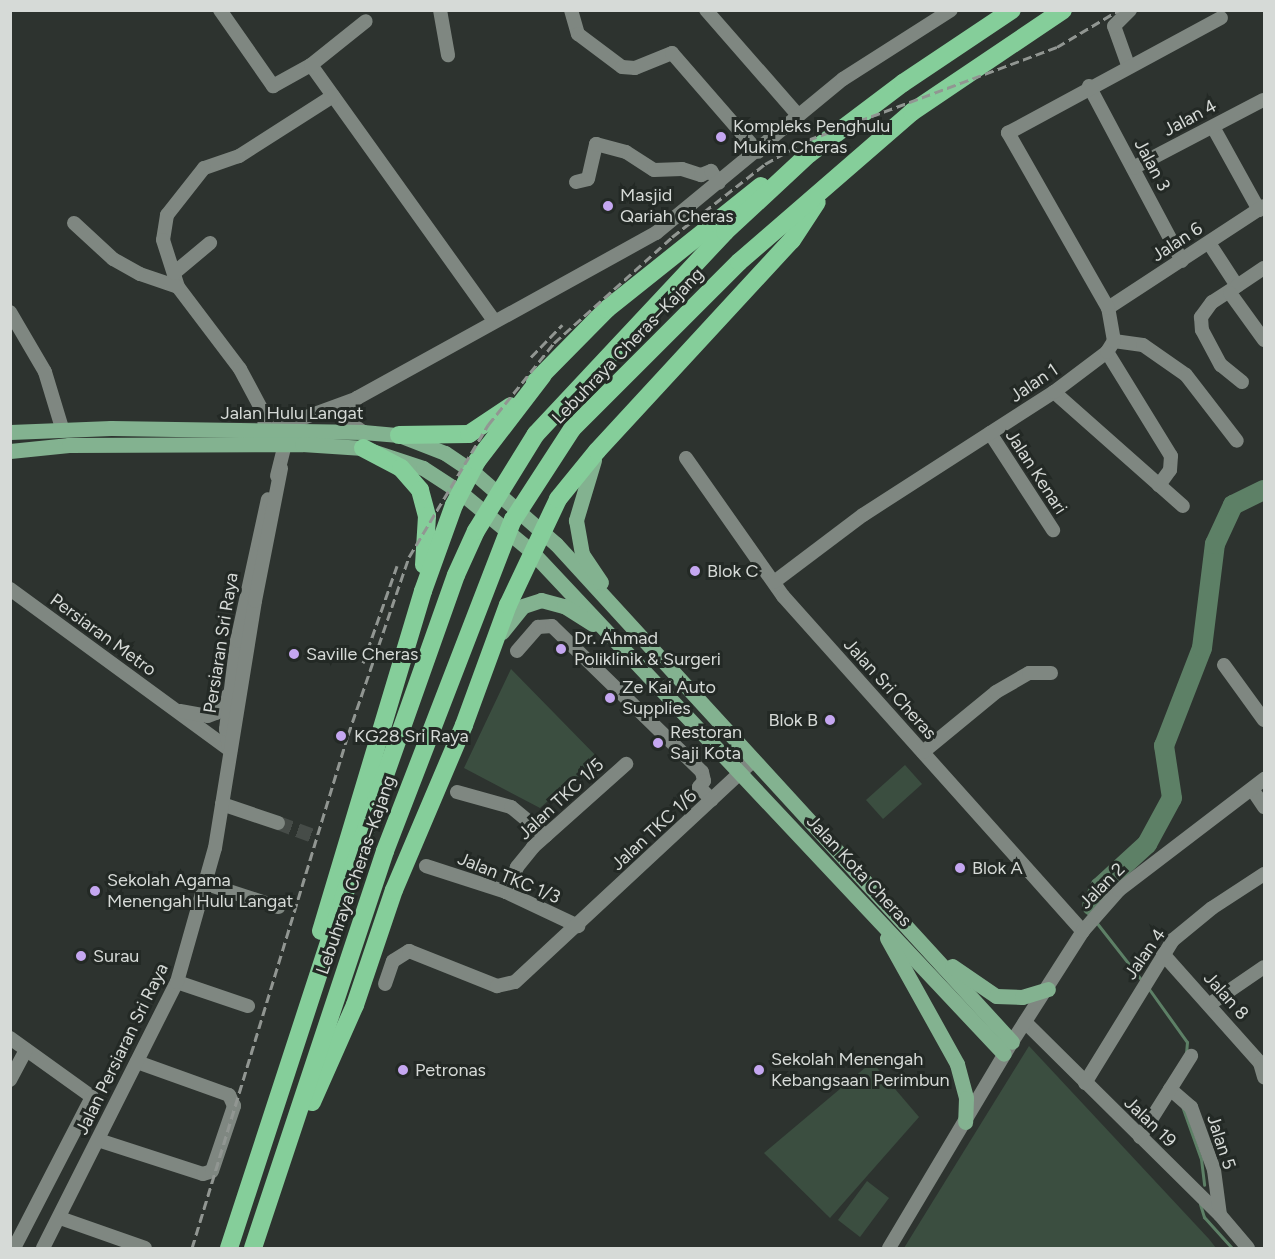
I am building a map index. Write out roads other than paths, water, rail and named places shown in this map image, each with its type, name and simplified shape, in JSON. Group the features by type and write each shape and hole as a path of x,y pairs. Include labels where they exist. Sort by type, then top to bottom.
{"highway":[{"name":"Lebuhraya Cheras–Kajang","path":"229,1248 301,1027 456,575 476,531 536,434 725,232 810,154 903,83 1012,10"},
{"name":"Lebuhraya Cheras–Kajang","path":"253,1248 385,851 484,585 513,520 572,429 739,262 912,112 1063,10"},
{"path":"399,435 469,434 499,417 614,303 737,202 810,154"},
{"path":"253,1248 266,1227 309,1111 355,1005 394,890 531,551 558,499 597,451 792,240 832,181"},
{"path":"301,1027 324,919 423,591 460,492 472,471 543,375"},
{"path":"363,440 401,468 420,490 428,516 423,591"}],"main road":[{"name":"Jalan Hulu Langat","path":"10,432 62,428 265,432 363,440 423,468 460,492 531,551"},
{"name":"Jalan Hulu Langat","path":"10,451 69,445 285,444 363,440 399,435 445,453 472,471 556,544"},
{"path":"597,451 577,507 577,537 582,554 629,624"},
{"name":"Jalan Kota Cheras","path":"556,544 919,940 1008,1048"},
{"name":"Jalan Kota Cheras","path":"531,551 876,917 1008,1048"},
{"path":"494,644 523,606 541,600 564,606 616,639"},
{"path":"876,917 957,1064 966,1098 965,1122"},
{"path":"919,940 996,996 1022,997 1048,989"}],"street":[{"path":"219,10 273,86 311,65 366,21"},
{"path":"440,10 448,55"},
{"path":"571,10 578,34 622,67 635,68 672,53 758,152"},
{"path":"706,10 798,115"},
{"path":"333,96 229,162 213,162 184,190 167,215 164,229 163,240 178,287 240,369 264,414 265,432 357,398 656,233 758,152 798,115 843,80 951,10"},
{"path":"1128,65 1114,26 1130,10"},
{"path":"1159,485 1170,470 1171,456 1111,347 1108,308 1008,133 1089,86 1221,18"},
{"path":"311,65 494,321"},
{"name":"Jalan 3","path":"1089,86 1182,261"},
{"name":"Jalan 4","path":"1133,168 1263,100"},
{"path":"1213,127 1262,208"},
{"path":"576,182 588,179 596,144 626,152 654,170 682,169 701,175 711,171 719,183"},
{"name":"Jalan 6","path":"1108,308 1262,208"},
{"path":"74,223 113,259 140,274 178,287"},
{"path":"174,273 210,243"},
{"path":"1209,243 1233,289 1264,340"},
{"path":"1242,382 1221,364 1202,330 1201,317 1212,302 1264,268"},
{"path":"10,312 45,372 62,428"},
{"path":"1111,347 1143,345 1186,375 1237,441"},
{"name":"Jalan 1","path":"774,582 863,515 1054,392 1111,347"},
{"path":"1054,392 1184,506"},
{"path":"357,398 345,411 347,421 363,440"},
{"name":"Jalan Kenari","path":"990,433 1053,530"},
{"name":"Persiaran Sri Raya","path":"230,750 255,600 275,510 285,444"},
{"name":"Jalan Sri Cheras","path":"686,458 774,582 1083,931"},
{"name":"Persiaran Sri Raya","path":"230,750 226,729 244,599 270,491 281,469"},
{"name":"Persiaran Metro","path":"10,589 230,750"},
{"path":"517,651 538,627 552,626 702,772 704,781 699,787 712,800"},
{"path":"1224,665 1264,720"},
{"path":"923,752 996,692 1029,674 1051,673"},
{"name":"Persiaran Metro","path":"175,710 208,716 216,713 234,684"},
{"name":"Jalan Persiaran Sri Raya","path":"44,1248 177,982 207,884 230,750"},
{"name":"Jalan TKC 1/6","path":"385,984 393,961 409,951 497,986 515,982 578,926 754,760"},
{"name":"Jalan TKC 1/5","path":"506,892 517,867 546,836 626,764"},
{"name":"Jalan 2","path":"1008,1048 1048,989 1083,931 1119,890 1264,779"},
{"path":"1252,789 1264,807"},
{"path":"457,792 511,807 546,836"},
{"path":"222,804 278,823"},
{"name":"Jalan TKC 1/3","path":"426,866 506,892 578,926"},
{"name":"Jalan 4","path":"1085,1083 1173,940 1212,908 1264,874"},
{"path":"207,884 278,907"},
{"name":"Jalan 8","path":"1163,954 1210,1004 1263,1067"},
{"path":"1210,1004 1264,967"},
{"path":"177,982 248,1006"},
{"name":"Jalan 19","path":"1025,1022 1220,1215 1248,1248"},
{"path":"10,1038 91,1095 91,1102 14,1248"},
{"path":"889,1248 1008,1048"},
{"path":"10,1080 26,1050"},
{"path":"1140,1137 1191,1056"},
{"path":"98,1140 203,1174 212,1171 232,1100 229,1095 137,1062"},
{"name":"Jalan 5","path":"1170,1089 1191,1107 1214,1170 1220,1215"},
{"path":"39,1201 61,1216 145,1248"}],"waterway":[{"path":"1092,906 1100,887 1147,844 1172,798 1164,746 1202,648 1215,544 1233,505 1264,490"},
{"path":"1096,922 1143,982"},
{"path":"1149,989 1187,1042 1186,1054"},
{"path":"1182,1106 1201,1159 1204,1185"},
{"path":"1200,1204 1204,1217 1232,1248"}],"tunnel":[{"path":"278,823 316,837"}],"railway":[{"path":"192,1248 348,735 409,557 488,425 554,343 672,237 765,164 808,140 1057,47 1119,10"},
{"path":"531,357 562,325"},
{"path":"363,663 397,566"}],"place":[{"name":"Kompleks Penghulu Mukim Cheras","path":"721,137"},
{"name":"Masjid Qariah Cheras","path":"608,206"},
{"name":"Blok C","path":"695,571"},
{"name":"Dr. Ahmad Poliklinik & Surgeri","path":"561,649"},
{"name":"Saville Cheras","path":"294,654"},
{"name":"Ze Kai Auto Supplies","path":"610,698"},
{"name":"Blok B","path":"830,720"},
{"name":"KG28 Sri Raya","path":"341,736"},
{"name":"Restoran Saji Kota","path":"658,743"},
{"name":"Blok A","path":"960,868"},
{"name":"Sekolah Agama Menengah Hulu Langat","path":"95,891"},
{"name":"Surau","path":"81,956"},
{"name":"Petronas","path":"403,1070"},
{"name":"Sekolah Menengah Kebangsaan Perimbun","path":"759,1070"}]}
